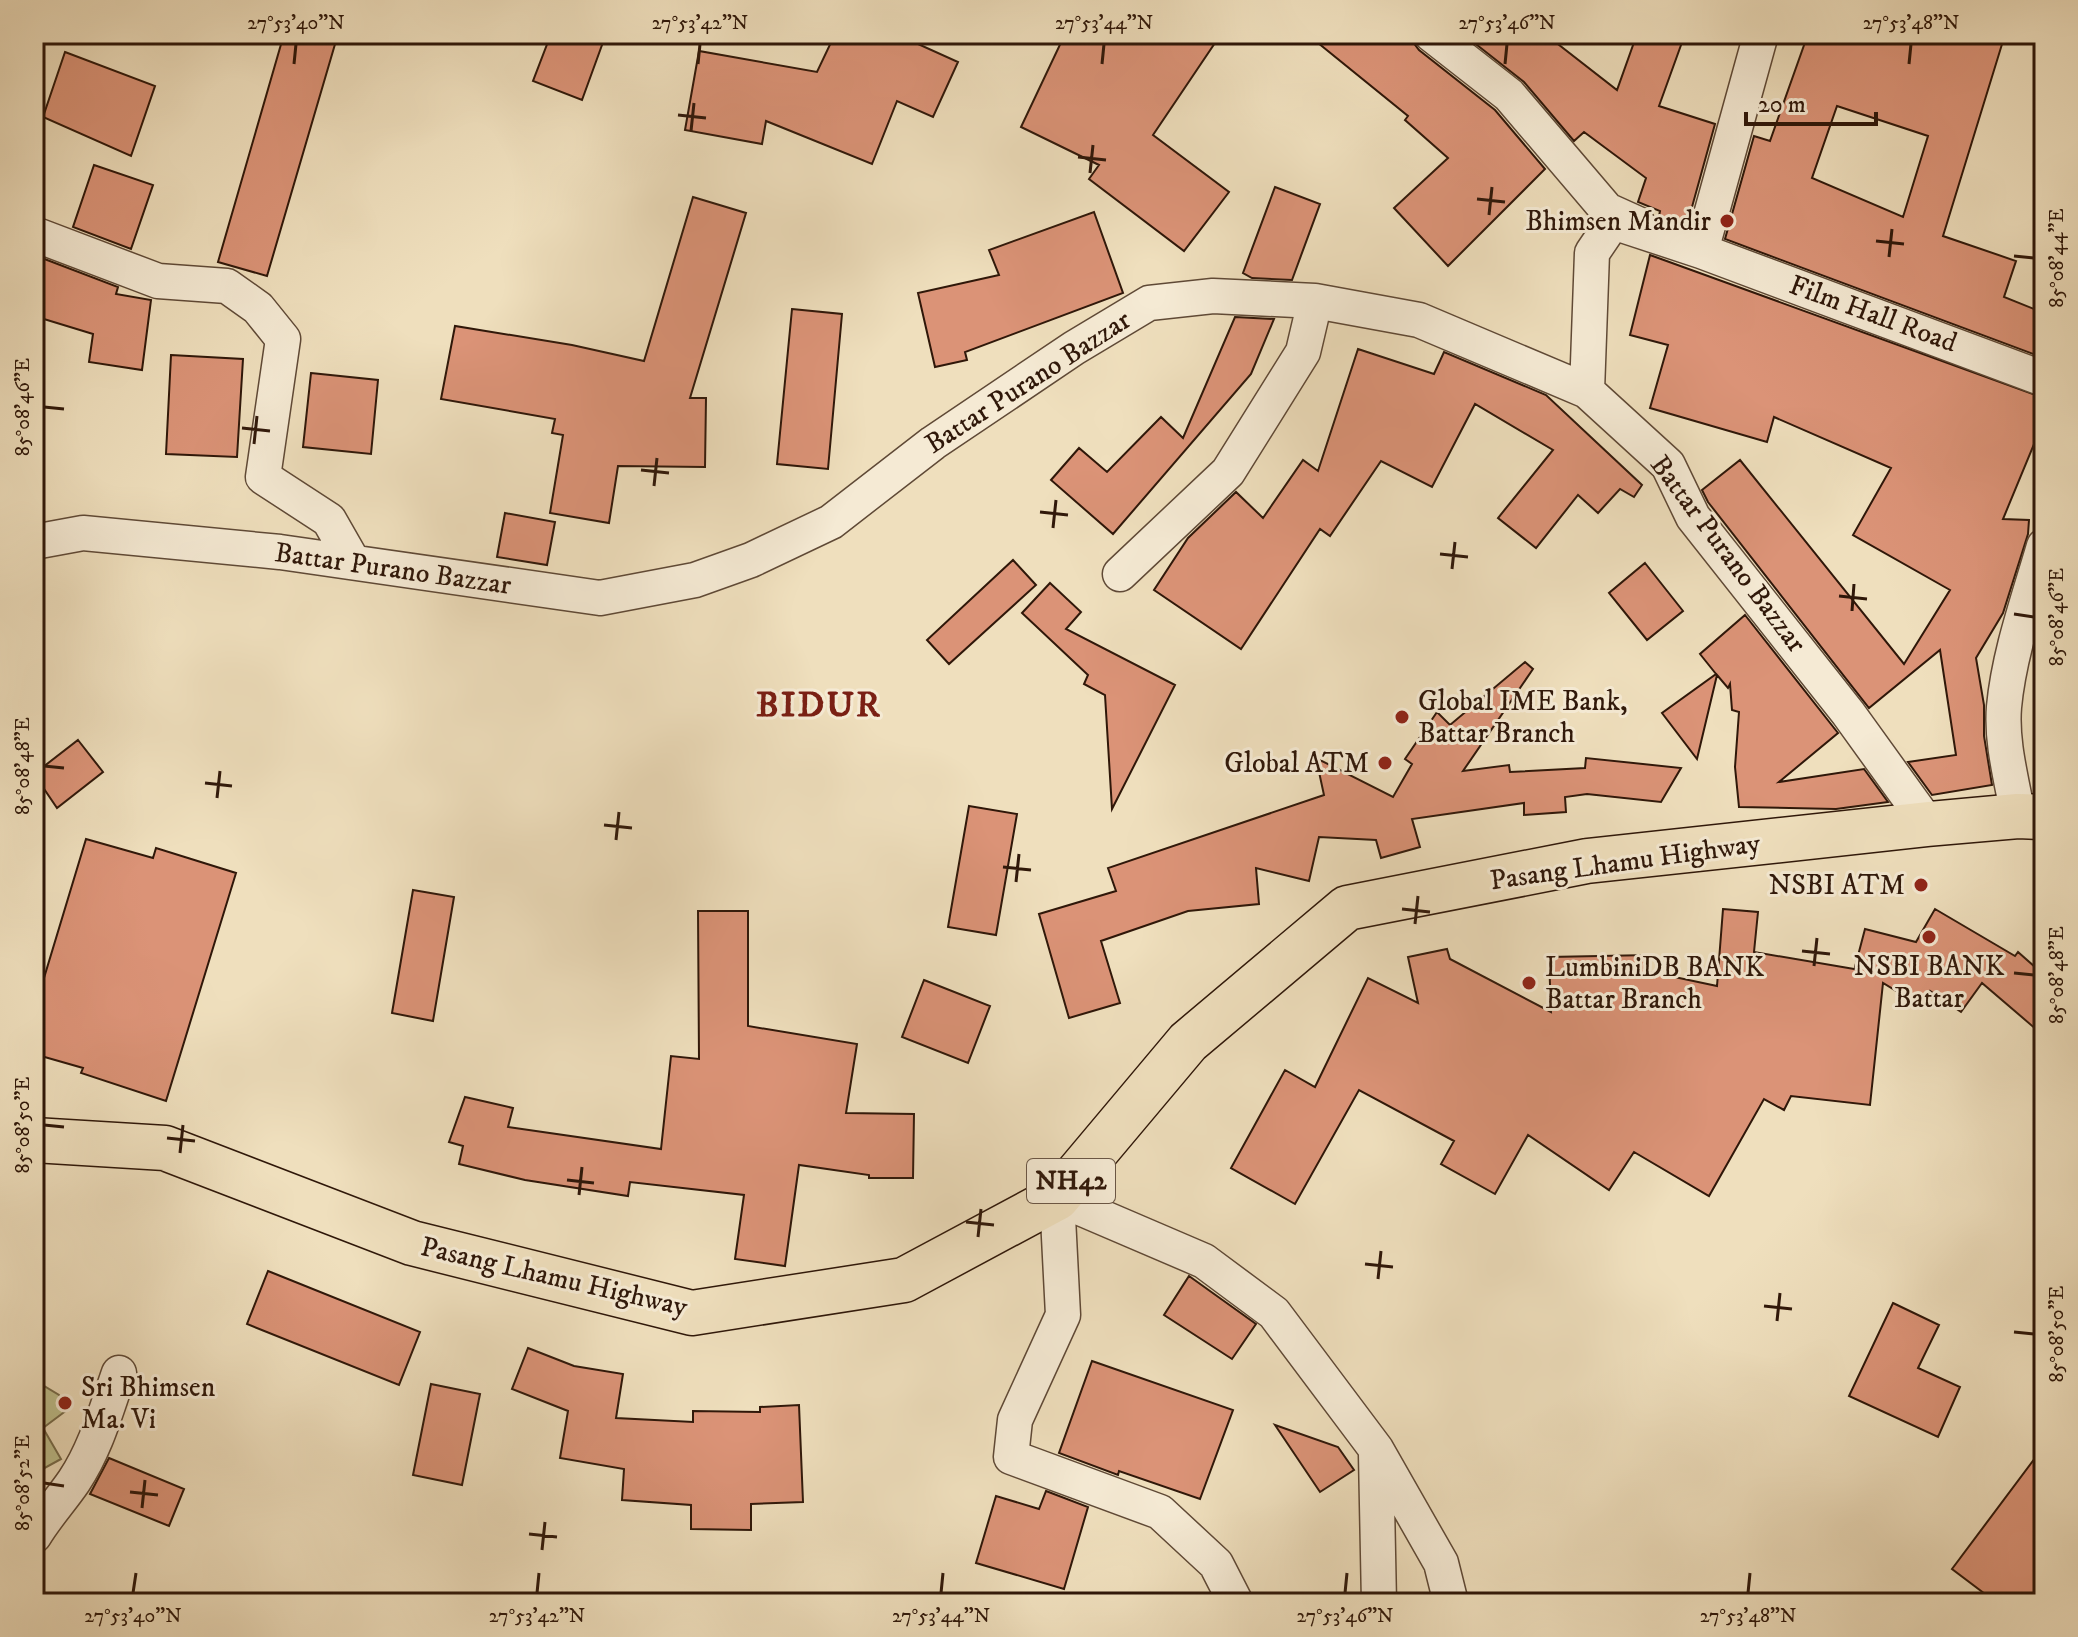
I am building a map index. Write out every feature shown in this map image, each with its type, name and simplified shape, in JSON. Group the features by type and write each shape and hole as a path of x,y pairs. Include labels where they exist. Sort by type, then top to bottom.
{"main road":[{"name":"Pasang Lhamu Highway","path":"34,1140 165,1148 412,1243 692,1313 904,1280 1057,1198 1188,1042 1347,908 1587,861 1928,824 2031,816"}],"street":[{"path":"1431,34 1509,95 1607,210 1701,251"},
{"path":"1701,251 1761,34"},
{"path":"1587,391 1592,253 1613,222 1701,251"},
{"path":"34,234 158,281 227,286 258,308 283,339 263,477 329,520 353,562"},
{"name":"Film Hall Road","path":"1701,251 2044,379"},
{"name":"Battar Purano Bazzar","path":"34,542 83,533 353,562 600,598 695,580 751,560 831,522 933,443 1074,348 1149,303 1213,296 1315,301 1419,320 1587,391 1668,465 1693,517 1848,713 1928,824"},
{"path":"1120,574 1228,472 1303,352 1315,301"},
{"path":"2031,816 2006,751 2004,708 2014,655 2044,546"},
{"path":"1236,1603 1216,1564 1160,1512 1011,1457 1015,1420 1063,1315 1057,1198 1204,1261 1274,1313 1376,1449 1441,1563 1451,1603"},
{"path":"34,1536 47,1514 74,1482 93,1447 119,1373"},
{"path":"1376,1449 1379,1603"}],"green space":[{"path":"34,1371 36,1381 59,1395 67,1410 43,1428 61,1459 39,1471 45,1494 34,1501"}],"building":[{"path":"284,34 338,34 267,276 218,262"},
{"path":"551,34 606,34 582,100 533,81"},
{"path":"835,34 896,34 958,62 933,117 897,101 872,164 766,121 762,144 685,130 699,51 817,72"},
{"path":"1065,34 1221,34 1153,135 1229,192 1184,251 1089,179 1099,165 1021,127"},
{"path":"1307,34 1411,34 1419,50 1495,110 1545,169 1448,266 1394,208 1448,158 1405,120 1408,116"},
{"path":"1463,34 1545,34 1617,90 1637,34 1685,34 1659,106 1715,124 1687,225 1659,216 1660,211 1638,202 1646,178 1584,132 1574,141 1524,82"},
{"path":"1808,34 1983,34 2003,41 1943,236 2016,261 2004,297 2044,313 2044,358 1725,239 1754,136 1770,141","holes":["1837,106 1928,136 1903,217 1812,178"]},
{"path":"65,52 155,86 131,156 43,117"},
{"path":"94,165 153,185 131,249 73,227"},
{"path":"1275,187 1320,204 1292,280 1252,278 1243,273"},
{"path":"693,197 746,213 690,398 706,398 705,467 618,466 609,523 550,513 563,435 552,433 555,419 441,399 455,326 572,345 644,361"},
{"path":"1094,212 1123,293 965,352 967,360 935,367 918,293 999,275 989,250"},
{"path":"34,255 118,287 116,294 151,300 142,370 89,362 93,334 34,316"},
{"path":"1650,255 2044,398 2044,420 2003,519 2029,520 2028,534 2003,613 1976,658 1992,785 1932,795 1908,762 1956,755 1940,650 1869,708 1708,502 1702,490 1740,460 1904,664 1950,590 1853,535 1891,468 1774,417 1767,442 1650,408 1668,345 1630,335"},
{"path":"792,309 842,314 828,469 777,464"},
{"path":"1235,317 1274,319 1251,374 1113,534 1051,480 1079,448 1107,472 1161,417 1183,438"},
{"path":"1358,349 1434,374 1444,352 1546,395 1642,485 1634,497 1620,489 1598,513 1578,495 1536,548 1498,518 1553,450 1475,404 1432,487 1381,461 1330,536 1320,529 1241,649 1154,590 1188,538 1236,492 1263,518 1303,460 1318,471"},
{"path":"171,355 243,359 237,457 166,454"},
{"path":"311,373 378,380 371,454 303,447"},
{"path":"505,513 555,522 547,565 497,557"},
{"path":"1013,560 1036,585 949,664 927,640"},
{"path":"1645,563 1683,611 1647,640 1609,593"},
{"path":"1050,583 1081,612 1066,629 1175,685 1112,809 1105,695 1084,684 1088,675 1022,613"},
{"path":"1745,615 1838,733 1779,782 1864,769 1888,802 1836,809 1739,807 1735,767 1739,712 1732,710 1730,684 1728,688 1717,675 1697,759 1662,713 1716,674 1700,654"},
{"path":"1525,662 1533,669 1463,771 1509,765 1510,772 1585,768 1586,758 1681,768 1661,802 1587,794 1565,797 1566,812 1524,815 1524,803 1412,819 1420,847 1381,858 1376,840 1319,837 1309,881 1256,868 1259,904 1188,911 1101,941 1120,1003 1069,1018 1039,914 1116,891 1108,868 1324,795 1316,758 1393,797 1412,764 1405,759 1437,712 1450,725"},
{"path":"78,740 103,772 57,808 34,774"},
{"path":"969,806 1017,814 996,935 948,927"},
{"path":"86,839 153,858 156,848 236,873 166,1101 81,1073 83,1068 34,1054 34,1011"},
{"path":"413,890 454,897 433,1021 392,1013"},
{"path":"1723,909 1758,912 1754,952 1860,970 1855,967 1865,929 1916,942 1935,909 2015,956 2018,952 2044,975 2044,1036 1982,983 1961,1012 1930,991 1921,1006 1883,983 1870,1105 1791,1096 1784,1110 1764,1099 1709,1196 1634,1152 1609,1190 1528,1135 1495,1194 1441,1164 1454,1141 1359,1090 1295,1204 1231,1168 1285,1070 1315,1087 1368,978 1418,1003 1408,957 1447,949 1450,959 1551,1012 1549,957 1650,955 1646,971 1717,986"},
{"path":"698,911 748,911 748,1026 857,1044 846,1113 914,1114 913,1178 869,1178 869,1175 799,1165 785,1266 735,1259 744,1195 630,1182 628,1196 525,1180 459,1164 463,1146 449,1142 465,1097 513,1108 508,1127 661,1149 671,1056 699,1059"},
{"path":"924,980 990,1006 968,1063 902,1037"},
{"path":"268,1271 420,1332 399,1385 247,1324"},
{"path":"1189,1276 1256,1324 1232,1359 1164,1315"},
{"path":"1893,1303 1939,1325 1918,1368 1960,1387 1938,1437 1849,1396"},
{"path":"528,1348 574,1366 623,1374 616,1418 693,1422 693,1411 760,1412 760,1407 799,1405 803,1502 751,1504 751,1530 691,1529 691,1505 622,1500 624,1469 560,1458 568,1411 512,1389"},
{"path":"1092,1361 1233,1410 1200,1499 1119,1471 1118,1475 1059,1453"},
{"path":"431,1384 480,1394 462,1485 413,1475"},
{"path":"1275,1425 1338,1447 1354,1470 1320,1492"},
{"path":"2044,1446 2044,1603 1997,1603 1952,1569"},
{"path":"109,1458 184,1489 169,1526 90,1494"},
{"path":"1046,1491 1088,1507 1064,1589 976,1563 996,1496 1039,1509"}],"place":[{"name":"Bhimsen Mandir","path":"1727,221"},
{"name":"Global IME Bank, Battar Branch","path":"1402,717"},
{"name":"Global ATM","path":"1385,763"},
{"name":"NSBI ATM","path":"1921,885"},
{"name":"NSBI BANK Battar","path":"1929,937"},
{"name":"LumbiniDB BANK Battar Branch","path":"1529,983"},
{"name":"Sri Bhimsen Ma. Vi","path":"65,1403"}],"district":[{"name":"BIDUR","path":"819,705"}]}
